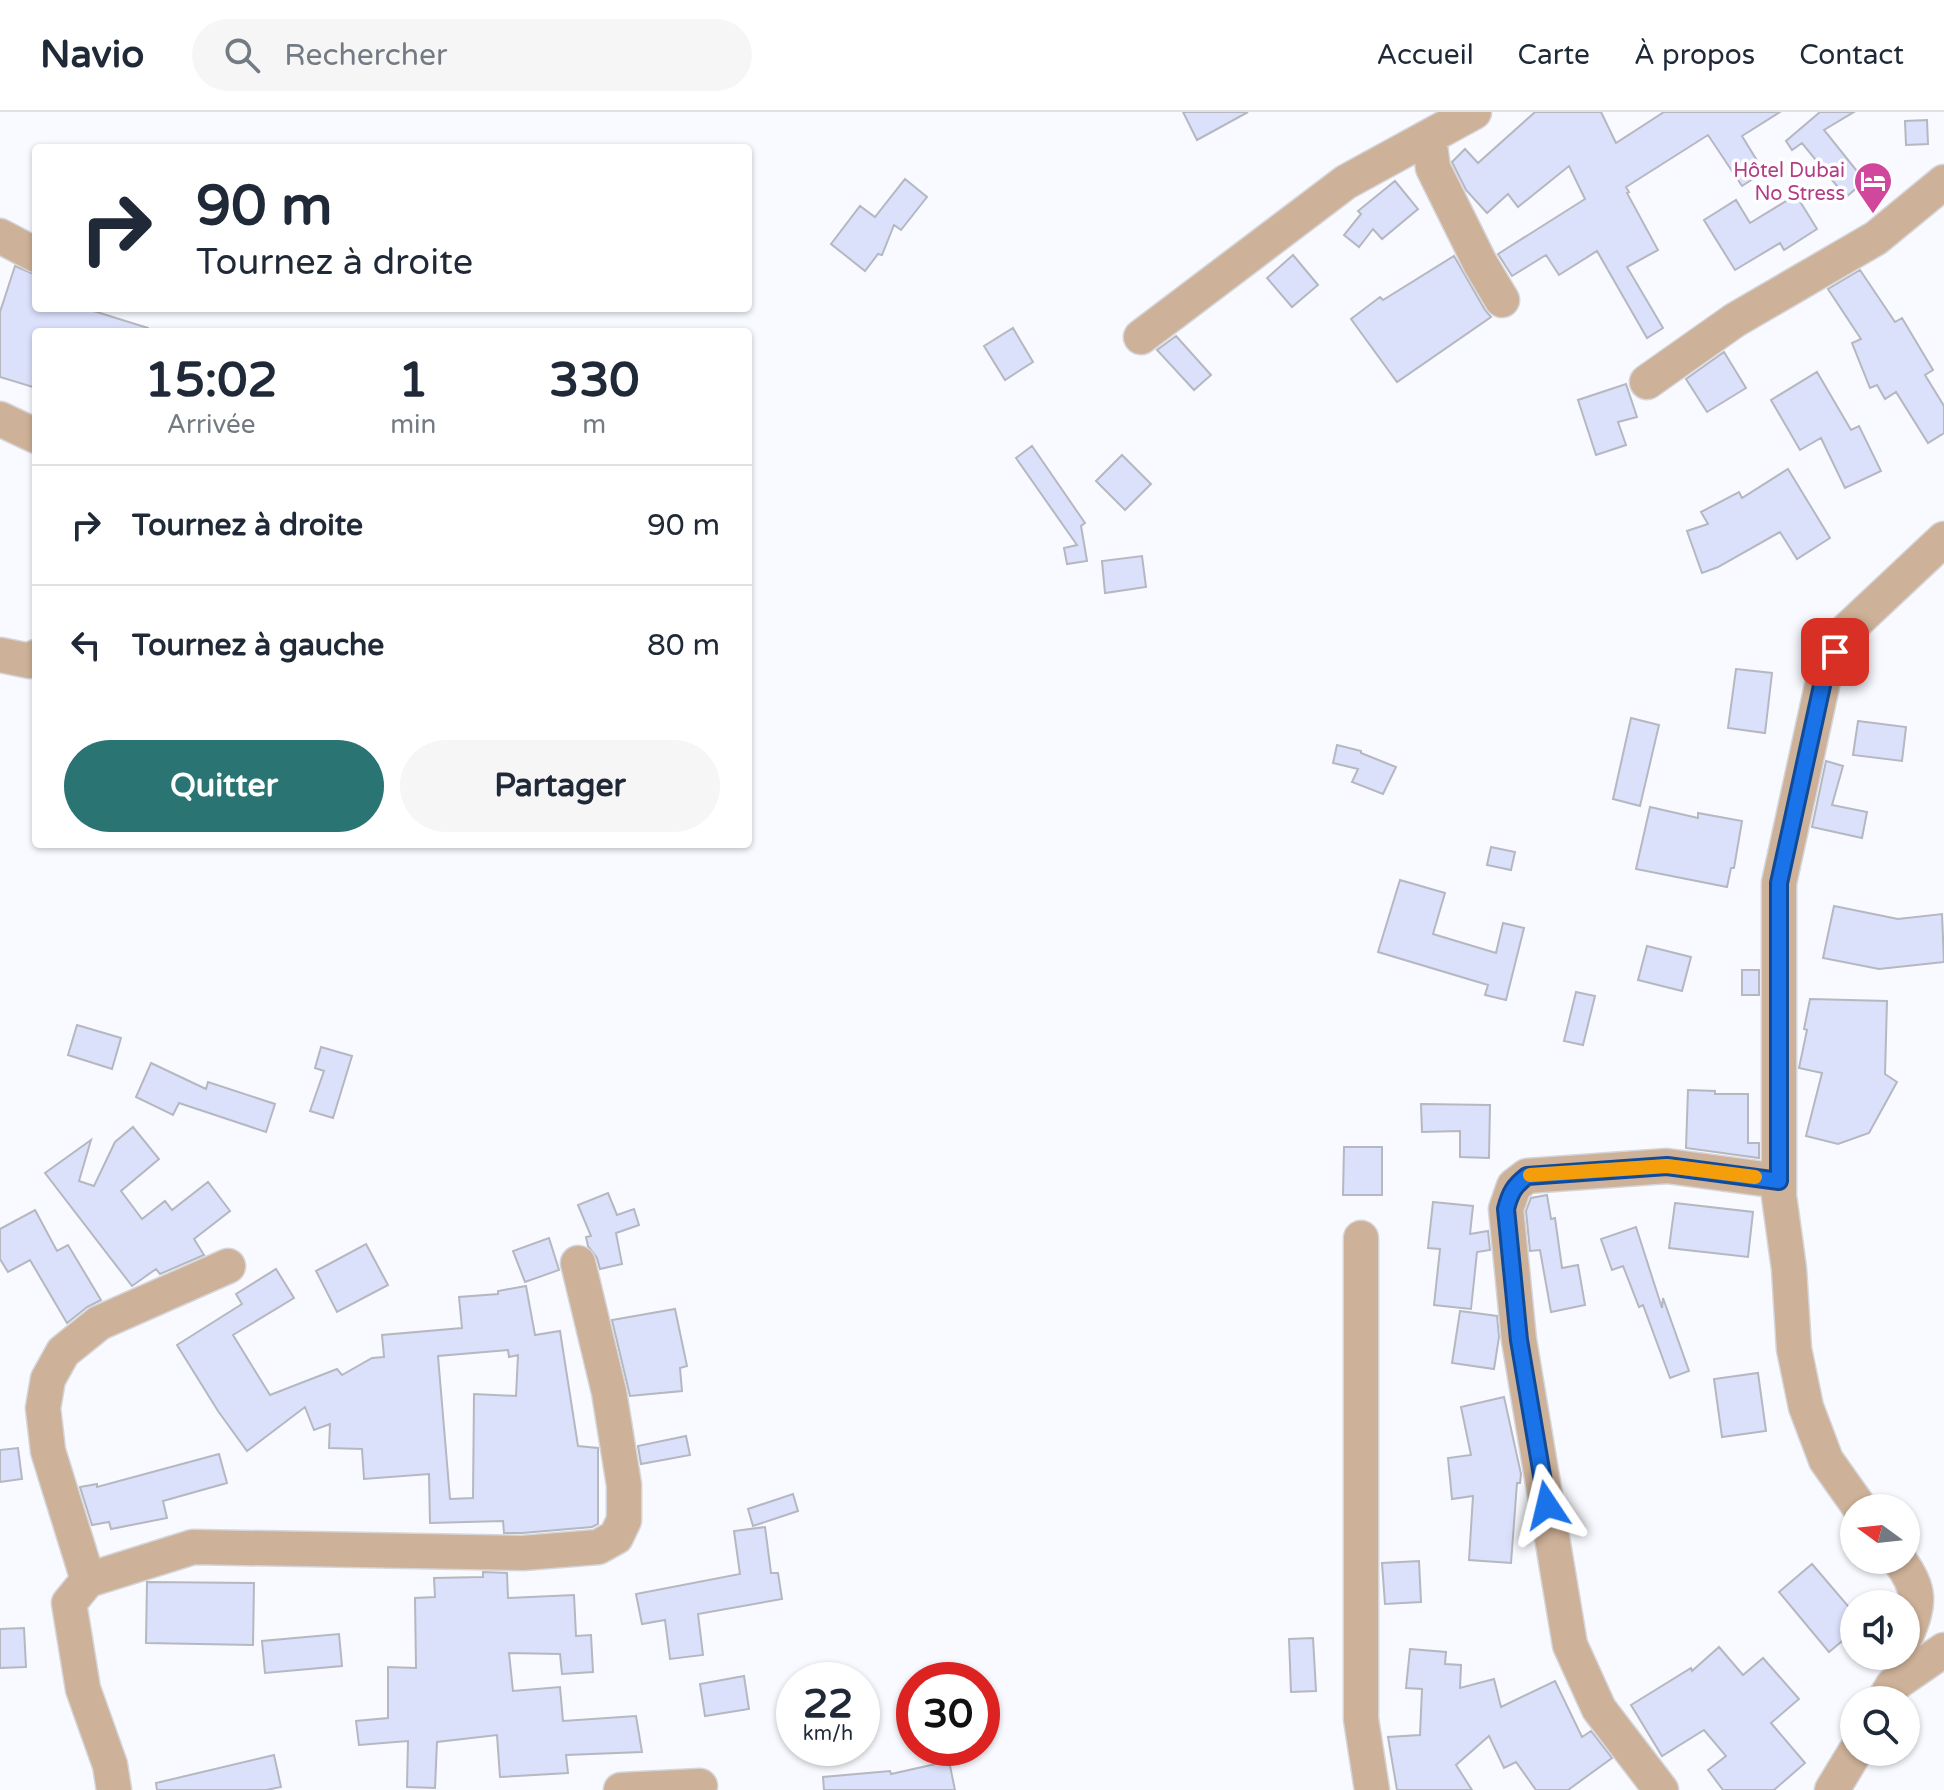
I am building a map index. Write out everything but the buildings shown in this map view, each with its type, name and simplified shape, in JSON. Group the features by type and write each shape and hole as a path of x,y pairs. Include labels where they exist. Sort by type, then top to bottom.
{"street":[{"path":"1141,337 1346,182 1474,112"},
{"path":"1429,138 1433,168 1502,300"},
{"path":"1647,382 1735,320 1876,238 1944,182"},
{"path":"0,236 32,253"},
{"path":"0,419 32,434"},
{"path":"1850,1494 1826,1460 1806,1407 1794,1349 1789,1269 1779,1196 1779,883 1825,672 1845,632 1944,539"},
{"path":"0,655 32,660"},
{"path":"1661,1790 1599,1709 1570,1645 1519,1340 1506,1209 1514,1186 1527,1176 1667,1166 1779,1181"},
{"path":"1361,1238 1361,1719 1372,1790"},
{"path":"114,1790 110,1765 83,1689 69,1603 88,1580 193,1547 523,1553 598,1547 616,1537 624,1520 624,1485 609,1392 578,1263"},
{"path":"88,1580 48,1451 43,1408 48,1379 63,1352 99,1323 228,1266"},
{"path":"1892,1680 1944,1650"},
{"path":"1838,1788 1848,1766"},
{"path":"621,1790 700,1786"}],"slow traffic":[{"path":"1530,1175 1667,1166 1755,1177"}],"place":[{"name":"Hôtel Dubai No Stress","path":"1873,215"}],"route":[{"path":"1547,1505 1519,1340 1506,1209 1509,1195 1514,1186 1527,1176 1667,1166 1779,1181 1779,883 1825,672 1835,652"}]}
